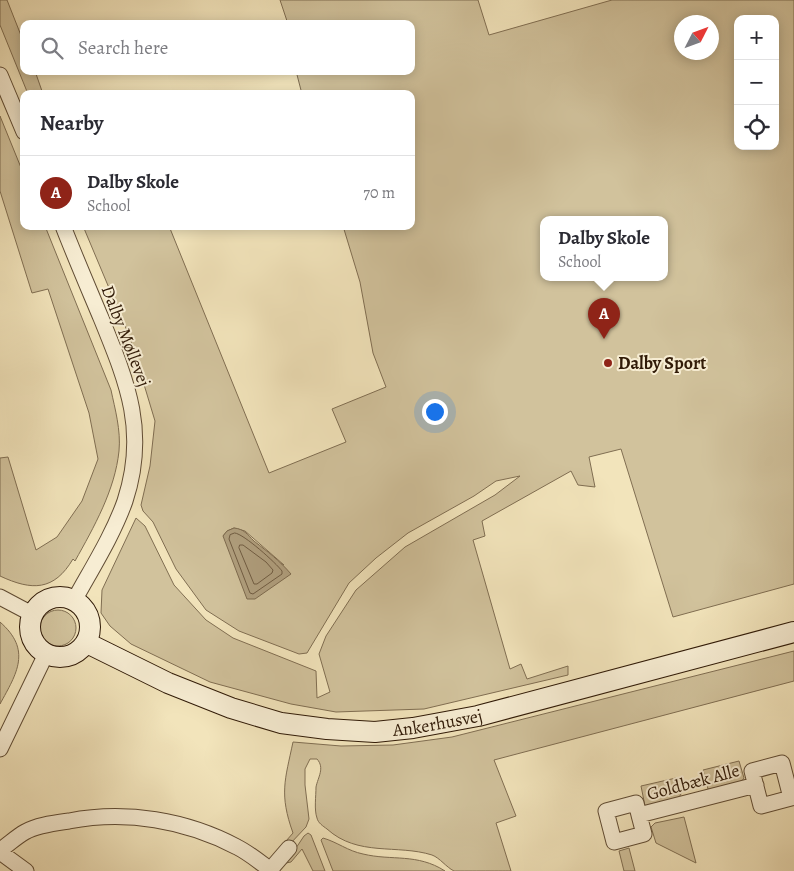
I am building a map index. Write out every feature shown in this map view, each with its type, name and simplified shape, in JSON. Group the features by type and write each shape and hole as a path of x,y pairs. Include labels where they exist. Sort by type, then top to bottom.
{"street":[{"path":"0,77 20,123"},
{"name":"Dalby Møllevej","path":"65,230 123,372 132,404 135,437 133,469 125,501 116,523 74,599"},
{"path":"55,596 65,596 74,599 82,605 91,623 87,642 79,651 68,656 57,657 46,654 37,647 31,637 32,614 38,606 55,596"},
{"path":"0,598 32,614"},
{"name":"Ankerhusvej","path":"87,642 168,683 231,708 280,723 327,729 375,732 413,728 478,716 794,632"},
{"path":"0,748 46,654"},
{"name":"Goldbæk Alle","path":"782,763 790,779 791,798 761,806 752,771 782,763"},
{"name":"Goldbæk Alle","path":"639,815 756,785"},
{"path":"26,871 0,851 25,832 49,824 90,817 132,817 164,821 204,832 238,848 271,870 289,848"}],"shaded area":[{"path":"0,0 7,0 20,33 20,74 0,25"},
{"name":"Dalby Sport","path":"280,0 478,0 489,35 612,0 794,0 794,584 673,617 621,449 589,457 595,487 578,485 571,471 482,521 485,536 473,540 510,669 521,664 527,679 568,666 568,675 424,709 336,712 291,704 210,682 131,644 110,626 101,613 102,590 136,518 145,526 174,585 206,620 233,638 316,671 317,698 330,692 319,654 326,636 356,590 405,547 495,495 520,476 496,481 474,496 408,533 376,558 349,583 307,653 299,654 239,631 206,610 176,569 153,522 143,511 141,505 150,466 155,421 130,338 85,230 171,230 269,473 346,442 332,409 386,387 373,353 360,282 344,230 415,230 415,90 301,90 297,75 415,75 415,20 287,20","holes":["234,528 245,531 284,565 223,536 227,531"]},
{"path":"20,75 36,75 42,90 26,90"},
{"path":"0,116 20,165 20,230 47,230 111,390 119,435 117,466 113,480 103,508 75,561 73,559 66,570 50,582 32,586 0,576 0,458 8,457 36,550 57,537 82,501 98,459 89,413 48,289 32,293 0,191"},
{"path":"58,610 65,611 71,615 75,621 75,635 71,641 65,645 58,646 51,645 45,641 41,635 40,628 41,621 45,615 51,611"},
{"path":"0,622 10,632 19,652 16,672 0,704"},
{"path":"794,651 794,681 494,760 516,816 496,823 511,871 454,871 432,855 405,850 365,847 339,838 318,821 316,815 316,787 321,769 317,759 310,759 305,769 309,819 306,827 289,845 286,841 293,833 286,808 285,787 293,742 341,746 393,745 452,737"},
{"path":"739,761 744,778 739,785 714,791 708,789 703,770"},
{"path":"676,778 681,794 676,802 648,809 645,806 641,786"},
{"path":"684,817 696,863 656,843 651,827 655,823"},
{"path":"308,833 311,835 325,871 313,871 302,849 291,862 286,863"},
{"path":"323,838 358,853 424,862 435,865 445,871 333,871 321,840"},
{"path":"629,848 635,871 624,871 619,851"}],"water":[{"path":"234,528 245,532 278,560 291,574 255,599 247,599 223,536 227,531"}],"place":[{"name":"Dalby Skole","path":"604,339"},
{"name":"Dalby Sport","path":"608,363"}]}
